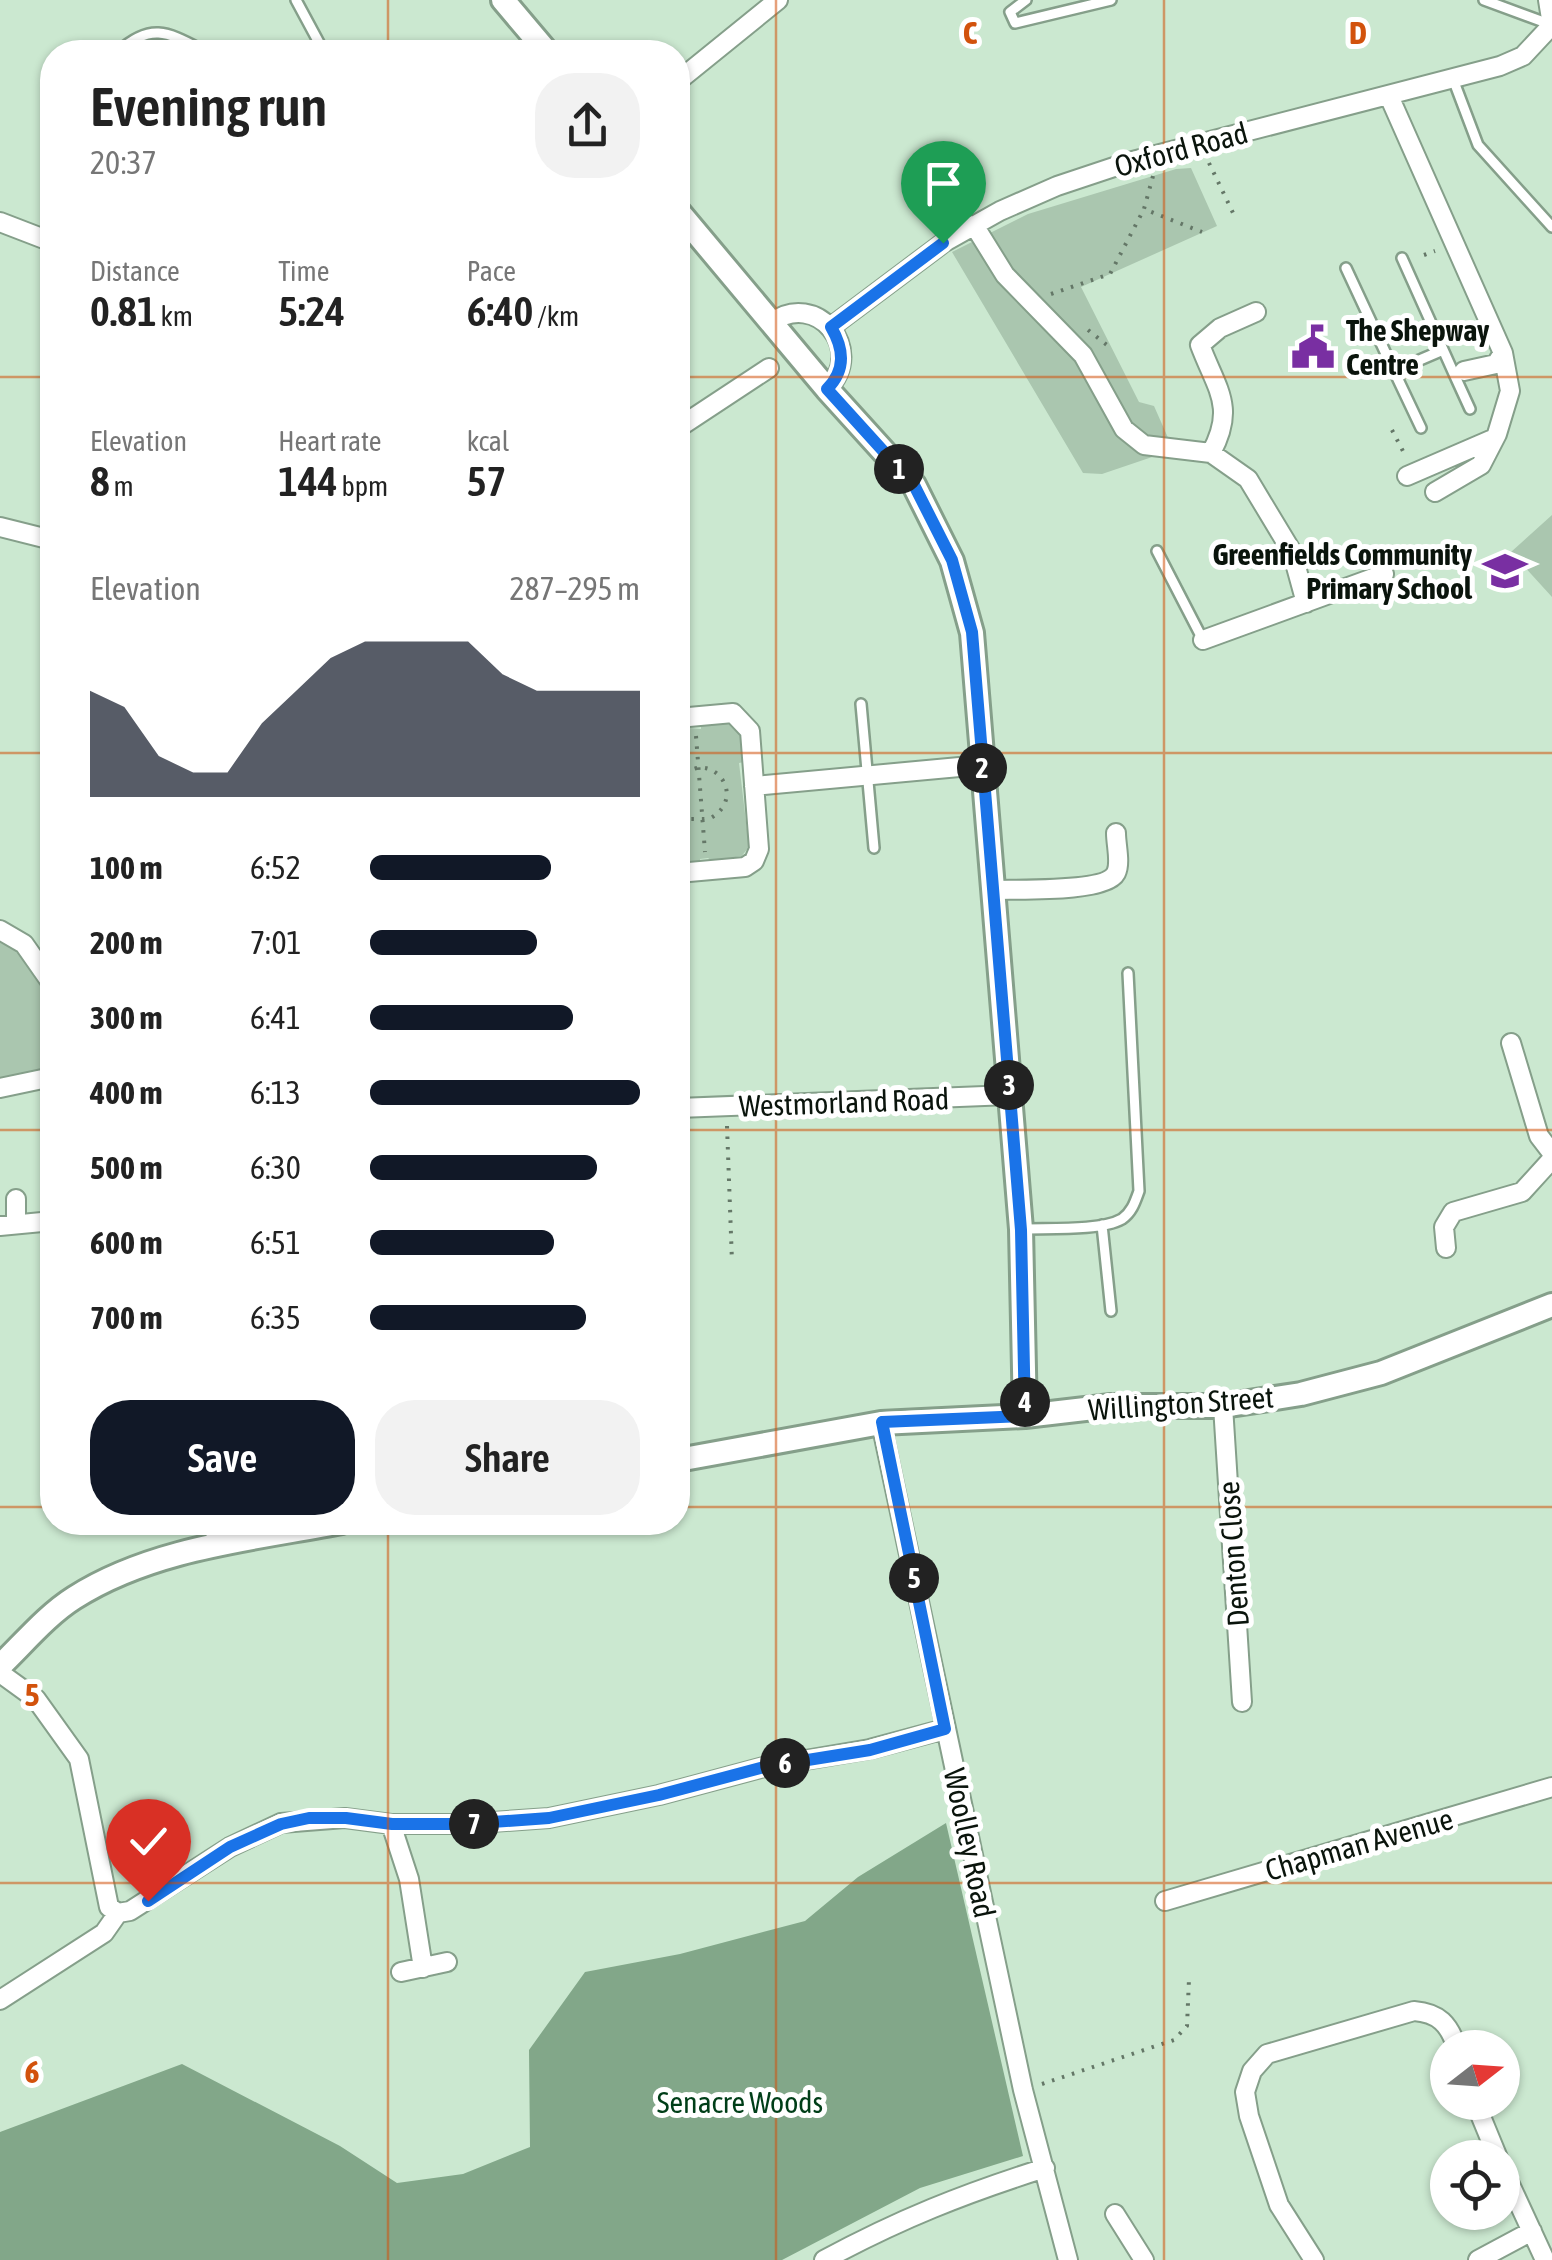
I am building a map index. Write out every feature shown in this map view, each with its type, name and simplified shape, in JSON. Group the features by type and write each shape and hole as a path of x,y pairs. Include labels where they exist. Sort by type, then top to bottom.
{"street":[{"path":"502,0 537,40"},
{"path":"690,71 778,0"},
{"path":"1548,0 1552,25"},
{"name":"Oxford Road","path":"831,327 885,284 974,225 1092,173 1500,66 1523,56 1552,25"},
{"path":"1390,96 1503,354 1510,391 1496,438 1481,465 1435,492"},
{"path":"0,222 40,237"},
{"path":"974,225 1005,275 1083,355 1124,429 1144,445 1211,453 1248,479 1292,552 1306,602"},
{"path":"690,226 914,485 952,560 972,632 1021,1230 1025,1416"},
{"path":"1211,453 1225,424 1226,412 1200,345 1220,328 1256,312"},
{"path":"771,323 780,316 798,313 816,316 831,327 842,360 834,382 827,389"},
{"path":"1459,373 1496,364 1503,354"},
{"path":"690,420 769,368"},
{"path":"1411,474 1496,438"},
{"path":"0,527 40,537"},
{"path":"1203,640 1384,574"},
{"path":"690,718 732,713 750,731 759,849 754,861 745,867 690,872"},
{"path":"754,786 981,764"},
{"path":"992,890 1086,886 1112,879 1118,870 1116,833"},
{"path":"0,930 24,944 40,967"},
{"path":"1446,1248 1444,1227 1454,1212 1522,1192 1552,1156 1540,1136 1511,1043"},
{"path":"0,1088 40,1080"},
{"name":"Westmorland Road","path":"690,1108 1010,1095"},
{"path":"16,1199 8,1225 40,1222"},
{"name":"Willington Street","path":"690,1458 882,1422 1025,1416 1111,1406 1224,1406 1301,1394 1381,1373 1552,1304"},
{"name":"Denton Close","path":"1224,1406 1242,1702"},
{"name":"Woolley Road","path":"882,1422 1024,2090 1068,2260"},
{"path":"272,1535 212,1546 130,1570 72,1599 0,1669 36,1699 79,1760 109,1907 118,1912 130,1911 230,1847 281,1824 309,1818 464,1824 549,1818 659,1795 764,1767 870,1750 945,1729"},
{"name":"Chapman Avenue","path":"1165,1901 1552,1787"},
{"path":"392,1824 409,1880 423,1968"},
{"path":"0,2000 104,1933 118,1912"},
{"path":"401,1972 447,1962"},
{"path":"1314,2260 1268,2180 1245,2092 1252,2071 1267,2054 1414,2011 1431,2012 1444,2021 1448,2030"},
{"path":"824,2260 946,2200 1045,2168"},
{"path":"1520,2206 1545,2260"},
{"path":"1115,2214 1144,2260"},
{"path":"1478,2260 1532,2232"}],"lane":[{"path":"296,0 318,40"},
{"path":"1026,0 1010,12 1015,23 1111,0"},
{"path":"1484,0 1552,25"},
{"path":"132,40 150,32 171,34 183,40"},
{"path":"1453,79 1478,145 1552,228"},
{"path":"1402,258 1443,350 1459,373 1470,409"},
{"path":"1346,268 1421,428"},
{"path":"1394,371 1443,350"},
{"path":"1157,550 1203,640"},
{"path":"862,704 874,848"},
{"path":"1021,1230 1102,1225 1120,1220 1132,1210 1139,1191 1128,973"},
{"path":"1102,1225 1111,1311"},
{"path":"211,1535 212,1546"}],"path":[{"path":"1200,144 1235,217"},
{"path":"1027,299 1110,274 1144,209 1153,176"},
{"path":"1144,209 1202,232"},
{"path":"1392,430 1411,474"},
{"path":"690,734 698,767 706,870"},
{"path":"690,770 698,767 718,774 727,792 720,812 702,820 690,818"},
{"path":"726,1106 732,1262"},
{"path":"1024,2090 1174,2040 1187,2026 1189,1979"}],"green space":[{"path":"1191,168 1217,226 1081,287 1139,402 1154,406 1169,440 1161,454 1102,474 1083,473 952,252 1028,214 1176,169"},
{"path":"1552,515 1552,597 1511,552"},
{"path":"729,723 741,732 744,762 739,763 749,847 740,858 690,862 690,728 701,729 701,724"},
{"path":"0,930 40,972 40,1080 0,1088"},
{"name":"Senacre Woods","path":"946,1823 1023,2156 920,2188 782,2260 0,2260 0,2132 182,2064 340,2146 397,2183 463,2174 530,2147 529,2050 585,1972 680,1954 805,1921 858,1877"}],"place":[{"name":"The Shepway Centre","path":"1313,347"},
{"name":"Greenfields Community Primary School","path":"1505,571"}],"route":[{"path":"148,1901 230,1847 281,1824 309,1818 464,1824 549,1818 659,1795 764,1767 870,1750 945,1729 882,1422 1025,1416 1021,1230 972,632 952,560 914,485 827,389 834,382 842,360 831,327 943,243"}]}
